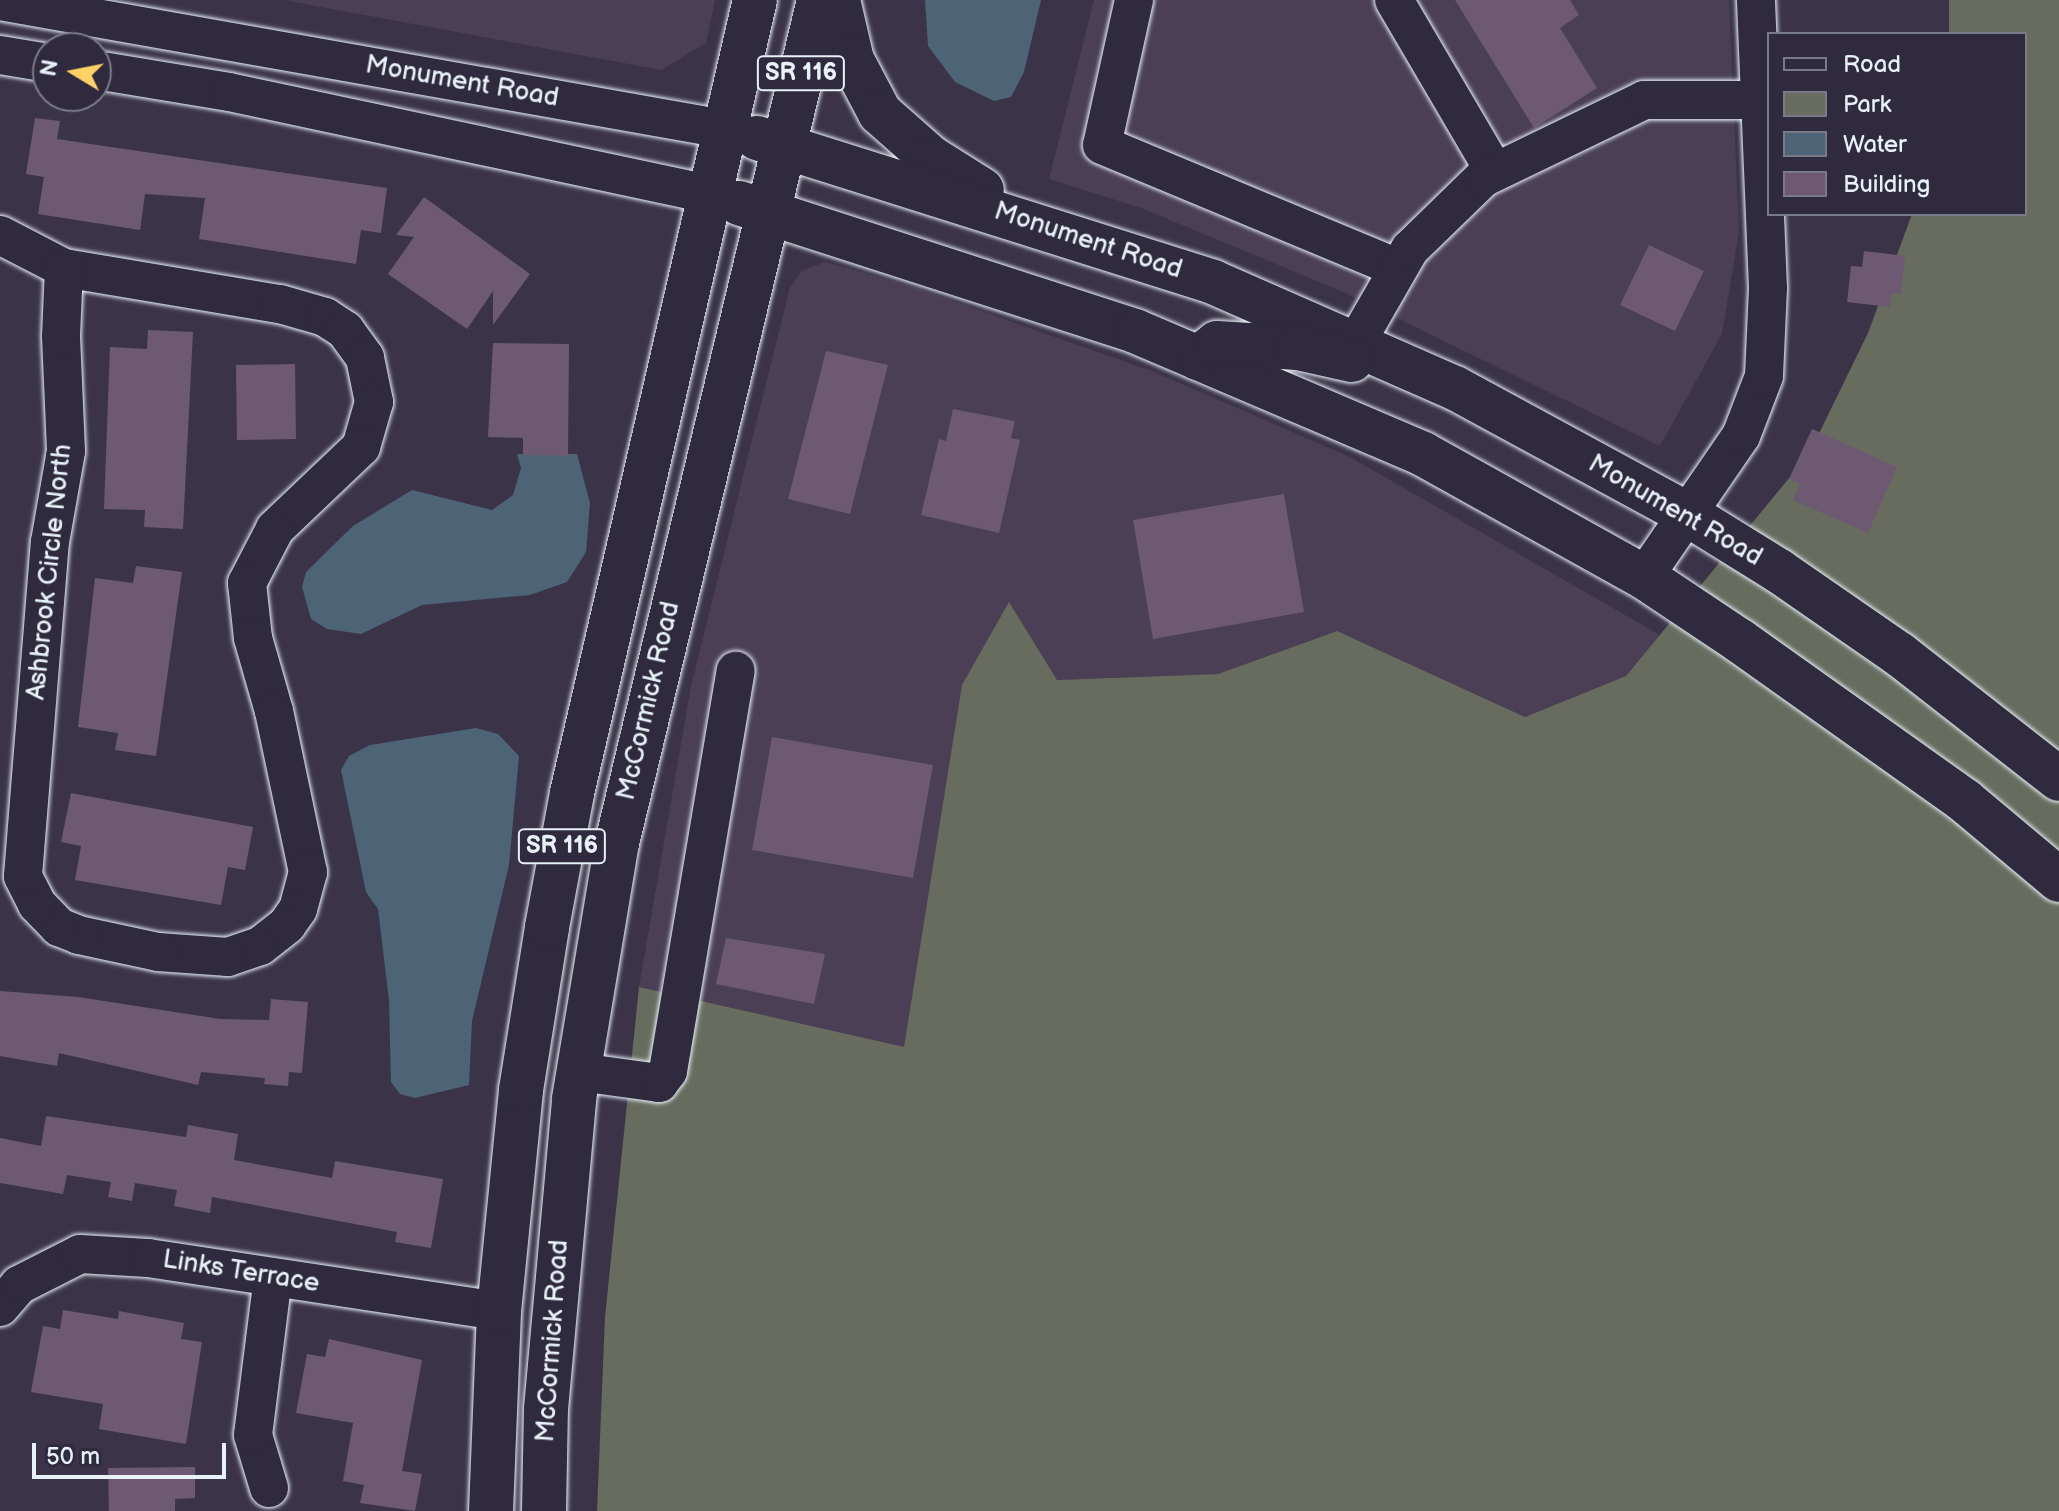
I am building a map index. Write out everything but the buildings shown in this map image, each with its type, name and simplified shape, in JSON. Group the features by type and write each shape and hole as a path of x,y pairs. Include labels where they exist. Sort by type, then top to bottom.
{"main road":[{"name":"McCormick Road","path":"491,1511 499,1311 521,1090 578,770 755,0"},
{"name":"McCormick Road","path":"544,1511 546,1409 579,1072 617,843 819,0"},
{"path":"838,0 852,60 880,113 931,158 1031,221"},
{"name":"Monument Road","path":"724,129 1031,221 1213,282 1357,341 1455,388 1687,514 1899,654 2059,779"},
{"path":"710,194 1072,308 1423,454 1644,577 1965,801 2059,880"},
{"path":"1198,358 1217,343 1298,348 1455,388"},
{"path":"578,770 585,792 583,836 552,1020 558,1055 579,1072"},
{"path":"521,1090 544,1114 546,1133 533,1328 546,1409"}],"street":[{"path":"1134,0 1102,145 1397,268"},
{"path":"1394,0 1495,172"},
{"path":"1644,577 1741,436 1764,376 1768,288 1756,0"},
{"name":"Monument Road","path":"0,1 724,129"},
{"path":"0,55 32,60"},
{"path":"112,73 229,92 710,194"},
{"path":"1357,341 1410,249 1495,172 1644,100 1760,100"},
{"path":"0,235 64,268"},
{"name":"Ashbrook Circle North","path":"64,268 325,317 345,330 365,358 374,402 361,447 275,529 247,583 253,638 308,872 298,909 287,925 260,946 228,957 158,952 59,927 37,904 23,876 50,542 66,451 61,336 64,268"},
{"path":"579,1072 659,1083 668,1071 736,671"},
{"name":"Links Terrace","path":"0,1307 19,1285 80,1254 148,1258 499,1311"},
{"path":"269,1488 253,1435 273,1277"}],"shaded area":[{"path":"284,0 715,0 706,43 661,70"},
{"path":"1094,0 1729,0 1739,232 1722,334 1660,446 1341,291 1141,208 1049,179"},
{"path":"825,262 913,287 1152,371 1350,457 1660,635 1626,676 1525,717 1337,631 1218,674 1056,680 1009,603 941,824 904,1048 639,987 691,686 790,287 802,271"}],"green space":[{"path":"1949,0 2059,0 2059,1511 597,1511 605,1317 639,987 904,1047 962,685 1009,602 1057,680 1218,674 1337,631 1525,717 1626,676 1809,454 1868,333 1911,216 2027,216 2027,32 1949,32"}],"water":[{"path":"925,0 1041,0 1024,72 1011,97 994,101 955,82 928,46"},
{"path":"517,454 577,454 590,503 586,552 567,582 530,595 422,605 361,634 327,629 311,619 302,587 306,572 353,526 412,490 492,510 513,495 521,468"},
{"path":"476,728 498,734 519,756 509,865 472,1021 469,1085 415,1098 400,1094 391,1082 389,1000 378,909 366,892 341,770 349,756 370,745"}]}
